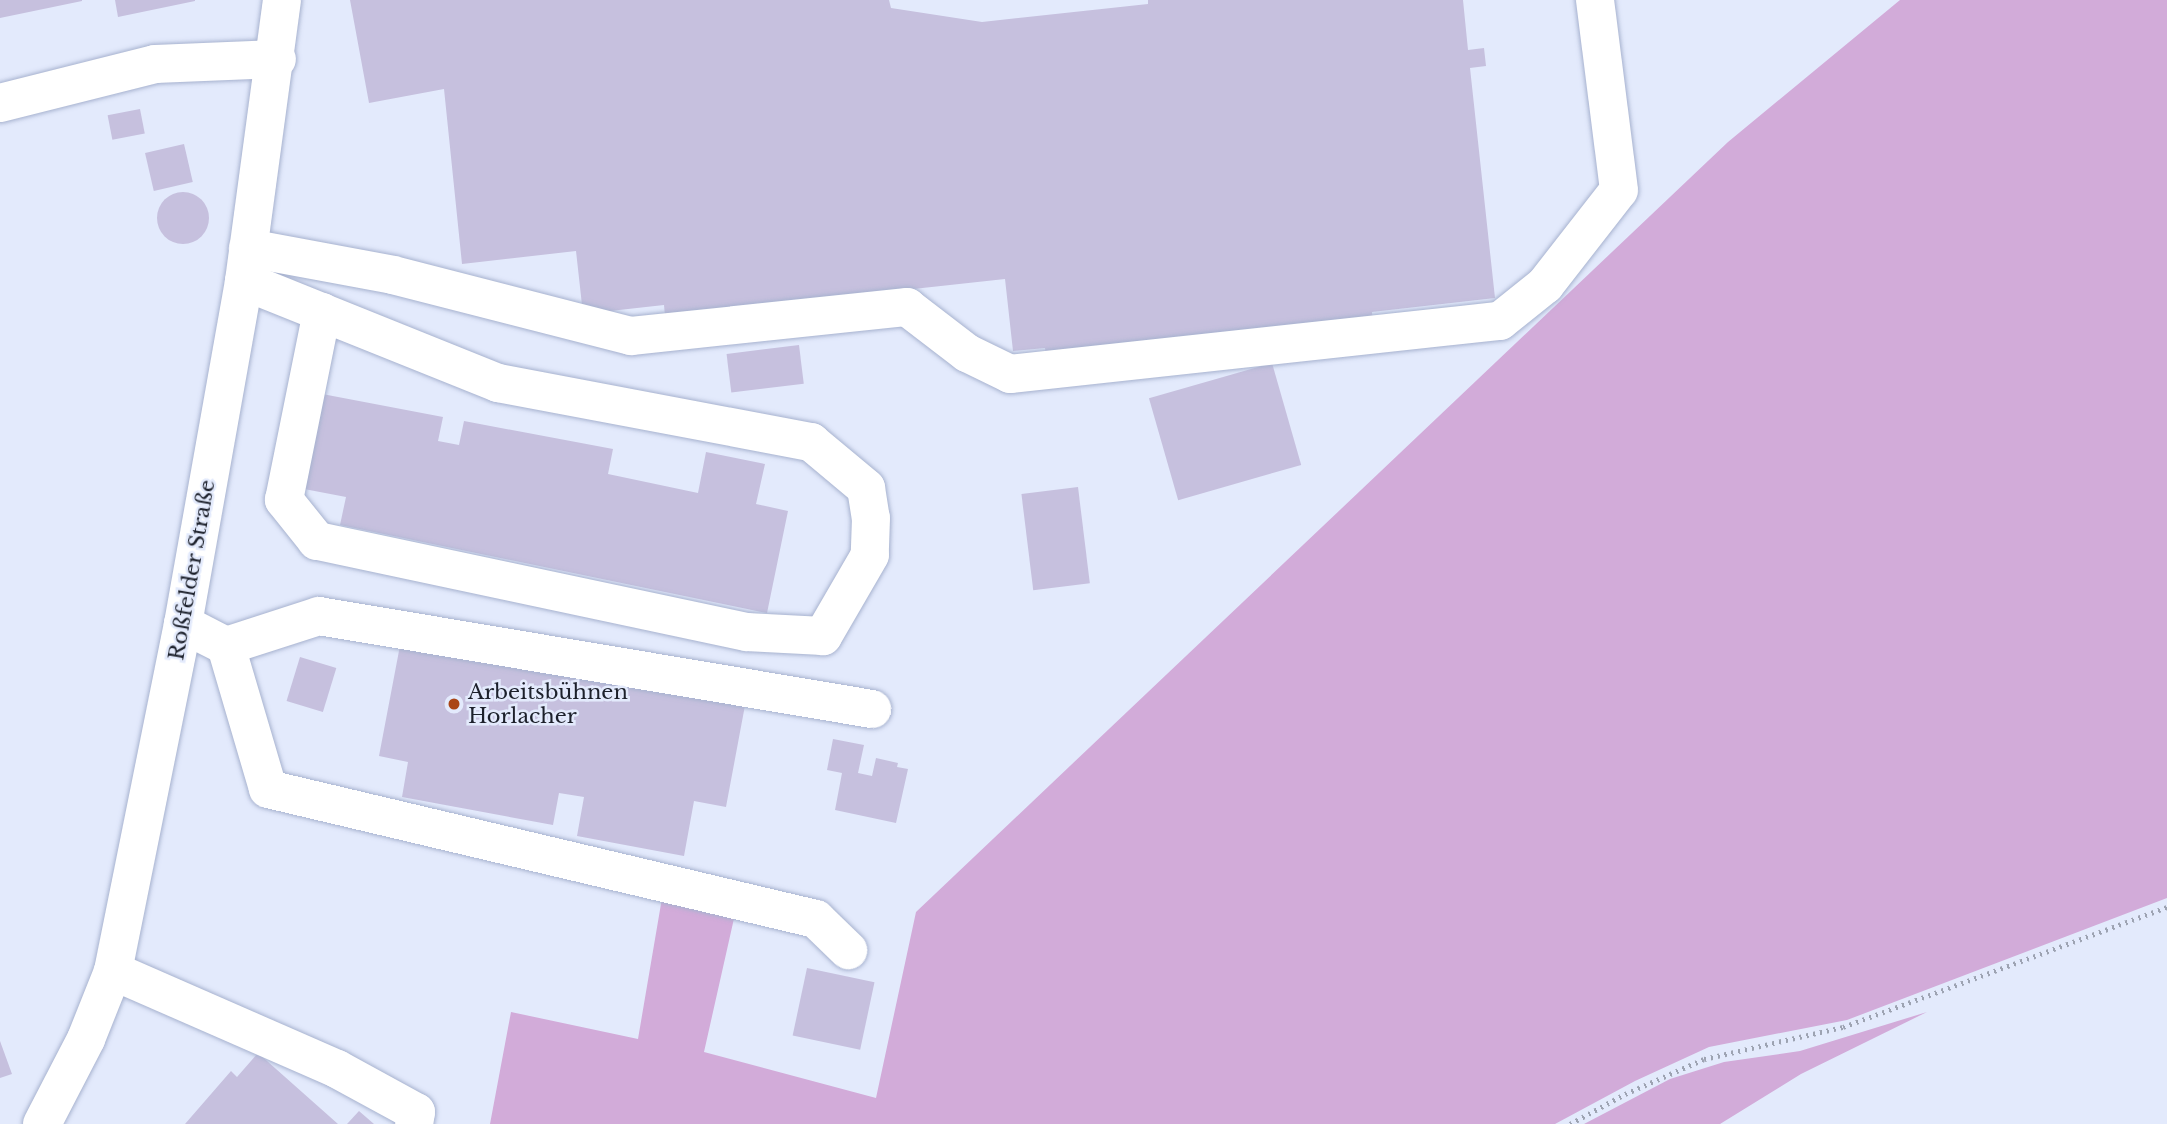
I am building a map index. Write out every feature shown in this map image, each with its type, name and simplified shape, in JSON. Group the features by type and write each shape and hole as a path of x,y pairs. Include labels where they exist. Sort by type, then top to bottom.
{"street":[{"name":"Roßfelder Straße","path":"42,1124 86,1039 113,971 183,624 246,264 277,59 282,0"},
{"path":"246,264 393,275 631,336 906,307 967,353 1010,374 1500,321 1545,285 1619,190 1595,0"},
{"path":"0,103 155,64 277,59"},
{"path":"246,264 322,312 498,383 811,442 866,488 871,518 870,555 823,636 746,632 317,541 284,500 322,312"},
{"path":"183,624 226,646 319,616 872,709"},
{"path":"226,646 268,789 816,919 848,950"},
{"path":"113,971 337,1069 416,1112 414,1124"}],"path":[{"path":"1570,1124 1625,1094 1704,1059 1843,1027 2167,907"}],"shaded area":[{"path":"1900,0 2167,0 2167,898 1847,1020 1709,1047 1635,1081 1555,1124 490,1124 511,1012 638,1039 662,898 735,914 704,1052 876,1098 916,912 1728,142"},
{"path":"1927,1012 1801,1074 1720,1124 1584,1124 1670,1079 1724,1062 1800,1051"}],"building":[{"path":"0,0 82,0 82,1 0,18"},
{"path":"115,0 195,0 195,1 118,17"},
{"path":"350,0 889,0 891,8 982,22 1148,4 1148,0 1463,0 1468,50 1484,48 1486,66 1470,68 1495,298 1372,312 1373,325 1047,361 1045,348 1013,351 1005,279 665,316 664,305 583,314 576,251 462,264 444,89 369,103"},
{"path":"140,109 145,134 112,140 108,115"},
{"path":"184,144 193,182 154,191 145,153"},
{"path":"183,192 193,194 201,200 207,208 207,228 201,236 193,242 183,244 173,242 165,236 159,228 157,218 159,208 165,200 173,194"},
{"path":"799,345 804,384 731,393 727,354"},
{"path":"1272,363 1301,465 1178,500 1149,398"},
{"path":"317,393 443,417 438,441 459,445 464,421 613,449 608,474 698,493 706,452 765,464 756,504 788,511 767,613 340,525 346,497 299,488"},
{"path":"1078,487 1090,583 1033,590 1021,494"},
{"path":"402,635 746,700 726,807 694,801 684,856 577,836 584,797 559,793 553,825 402,797 408,762 379,756"},
{"path":"300,657 336,668 323,712 287,701"},
{"path":"833,739 864,745 858,773 872,776 876,758 898,763 897,767 908,769 896,823 835,810 842,773 827,770"},
{"path":"807,968 874,982 860,1050 793,1035"},
{"path":"0,1041 12,1074 0,1078"},
{"path":"258,1053 338,1124 185,1124 231,1071 237,1077"},
{"path":"359,1111 374,1124 347,1124"}],"place":[{"name":"Arbeitsbühnen Horlacher","path":"454,704"}]}
